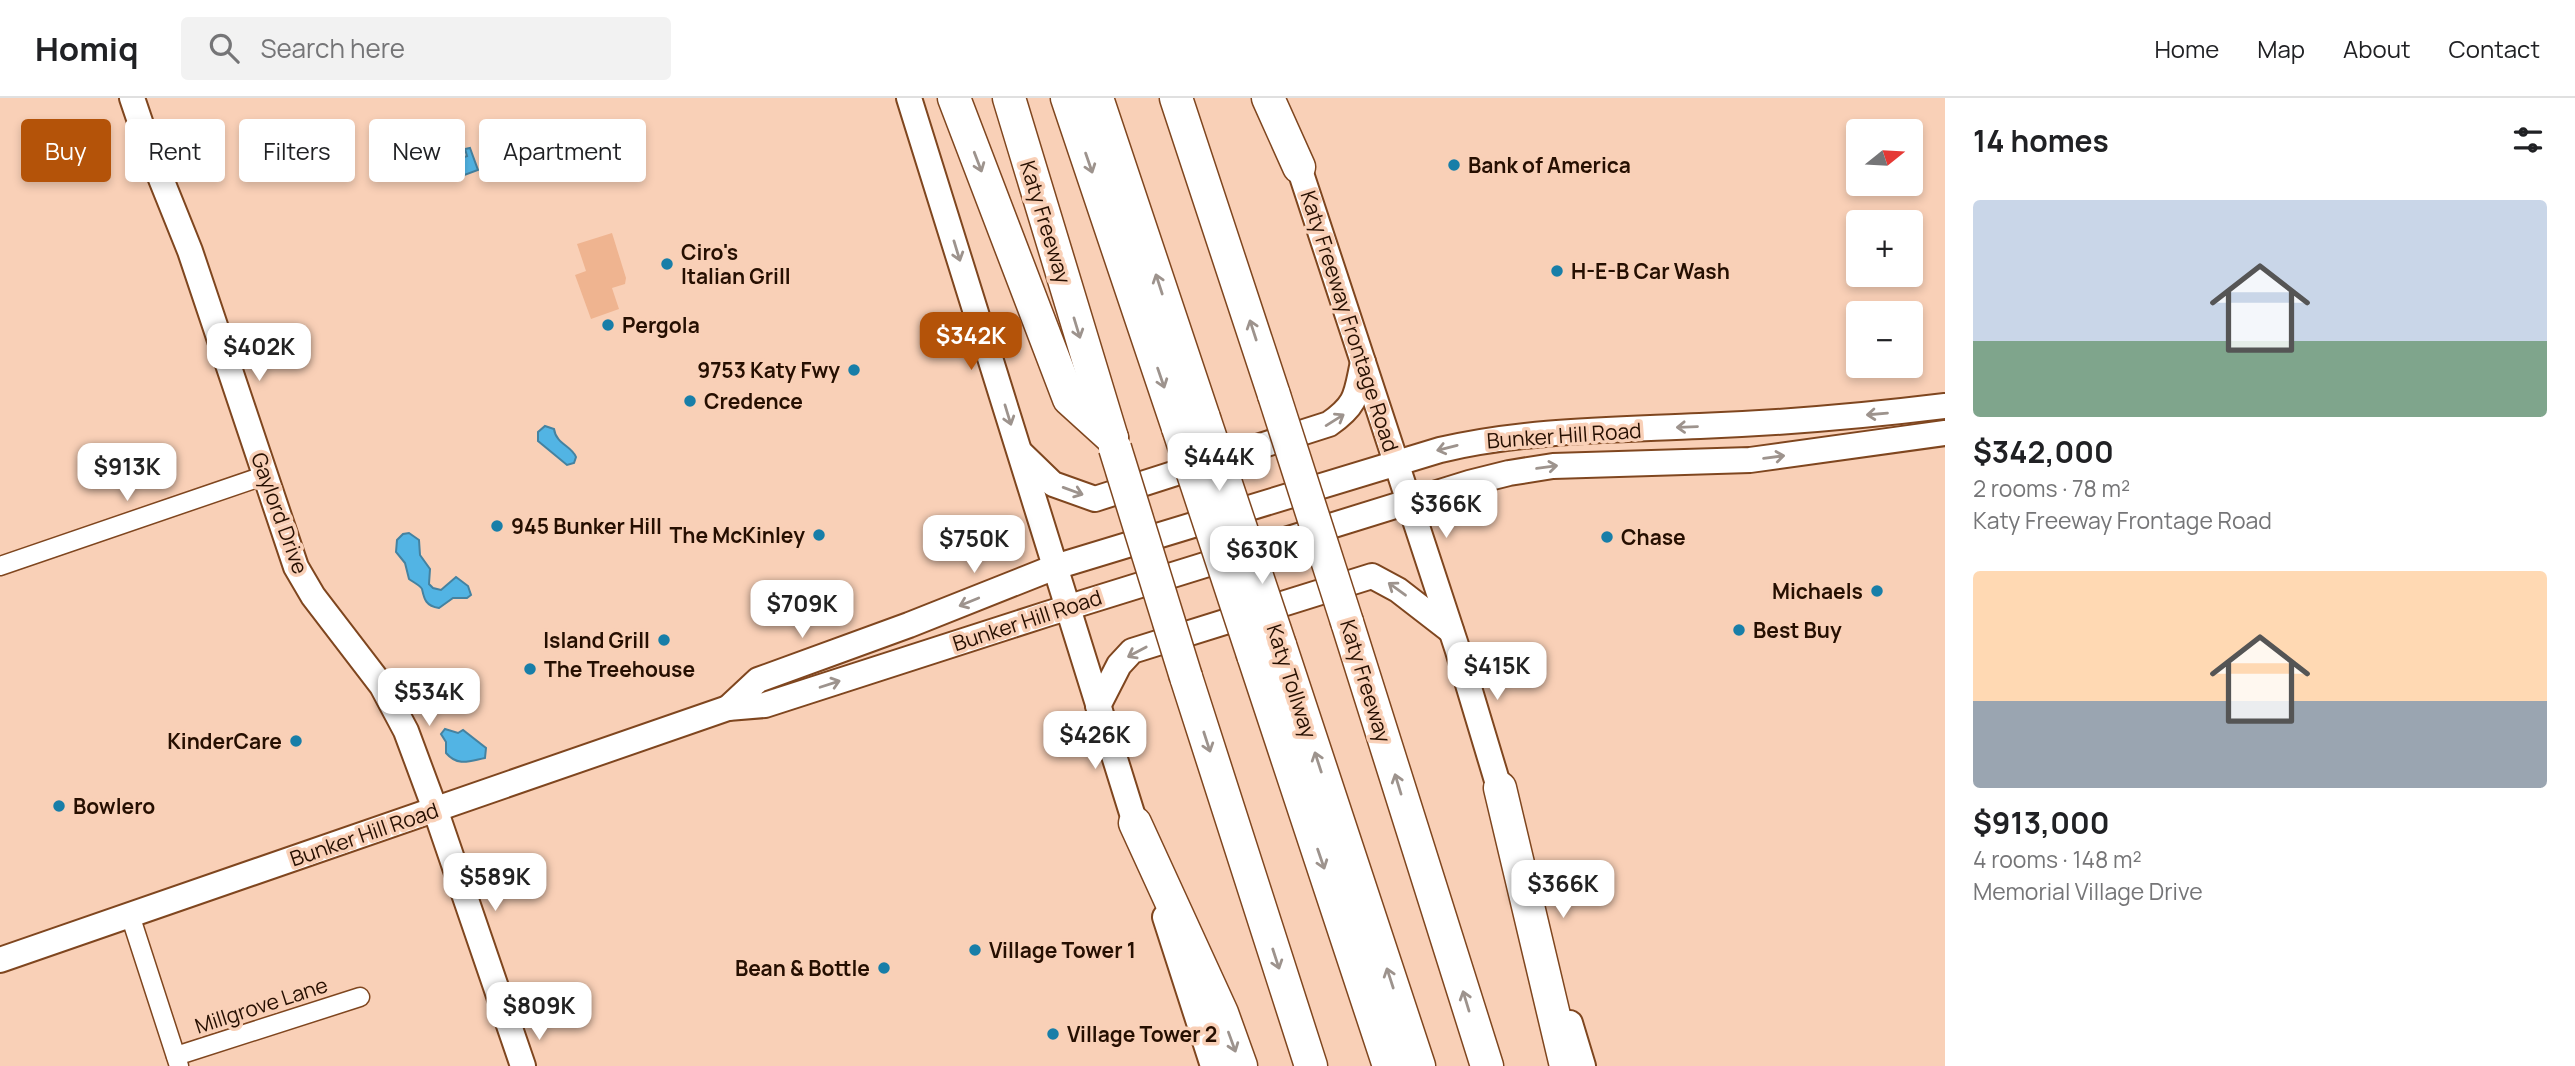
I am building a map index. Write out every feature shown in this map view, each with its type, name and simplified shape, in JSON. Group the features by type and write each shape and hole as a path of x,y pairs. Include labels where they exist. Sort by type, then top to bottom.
{"highway":[{"path":"954,98 1069,399 1113,443"},
{"name":"Katy Freeway","path":"1009,98 1186,677 1311,1066"},
{"name":"Katy Tollway","path":"1067,98 1191,423"},
{"name":"Katy Tollway","path":"1097,98 1191,423 1266,650 1389,1066"},
{"name":"Katy Freeway","path":"1176,98 1348,622 1487,1066"},
{"path":"1268,98 1299,167"},
{"name":"Katy Tollway","path":"1266,650 1419,1066"},
{"path":"1500,788 1566,1066"},
{"path":"1135,823 1222,1013 1241,1066"}],"street":[{"name":"Gaylord Drive","path":"132,98 190,251 296,567 313,596 382,686 406,731 523,1066"},
{"path":"909,98 1213,1066"},
{"name":"Katy Freeway Frontage Road","path":"1278,98 1451,631 1583,1066"},
{"path":"1019,451 1053,484 1094,499 1329,425 1346,412 1354,401 1363,361"},
{"name":"Bunker Hill Road","path":"728,708 758,680 909,625 1055,567 1396,462 1463,444 1512,436 1780,423 1945,406"},
{"name":"Bunker Hill Road","path":"0,960 728,708 765,705 1068,607 1509,473 1553,466 1750,460 1945,433"},
{"path":"0,566 266,475"},
{"path":"1098,706 1119,665 1132,651 1372,576 1398,590 1451,631"},
{"path":"130,915 178,1061"},
{"name":"Millgrove Lane","path":"178,1061 360,997"}],"shaded area":[{"path":"612,233 626,278 625,284 612,288 619,309 591,319 575,275 586,271 577,244"}],"water":[{"path":"470,148 478,170 465,175 467,156 465,149"},
{"path":"545,426 554,429 558,438 574,453 574,463 567,465 538,441 538,432"},
{"path":"409,533 419,540 420,555 430,569 429,584 433,588 441,590 456,577 468,586 471,595 467,598 453,598 439,608 428,603 421,588 409,579 405,563 396,552 397,540 403,534"},
{"path":"445,729 458,733 463,730 486,748 485,758 464,762 455,760 446,753 446,742 441,734"}],"place":[{"name":"Bank of America","path":"1454,165"},
{"name":"Ciro's Italian Grill","path":"667,264"},
{"name":"H-E-B Car Wash","path":"1557,271"},
{"name":"Pergola","path":"608,325"},
{"name":"9753 Katy Fwy","path":"854,370"},
{"name":"Credence","path":"690,401"},
{"name":"945 Bunker Hill","path":"497,526"},
{"name":"The McKinley","path":"819,535"},
{"name":"Chase","path":"1607,537"},
{"name":"Michaels","path":"1877,591"},
{"name":"Best Buy","path":"1739,630"},
{"name":"Island Grill","path":"664,640"},
{"name":"The Treehouse","path":"530,669"},
{"name":"KinderCare","path":"296,741"},
{"name":"Bowlero","path":"59,806"},
{"name":"Village Tower 1","path":"975,950"},
{"name":"Bean & Bottle","path":"884,968"},
{"name":"Village Tower 2","path":"1053,1034"}]}
